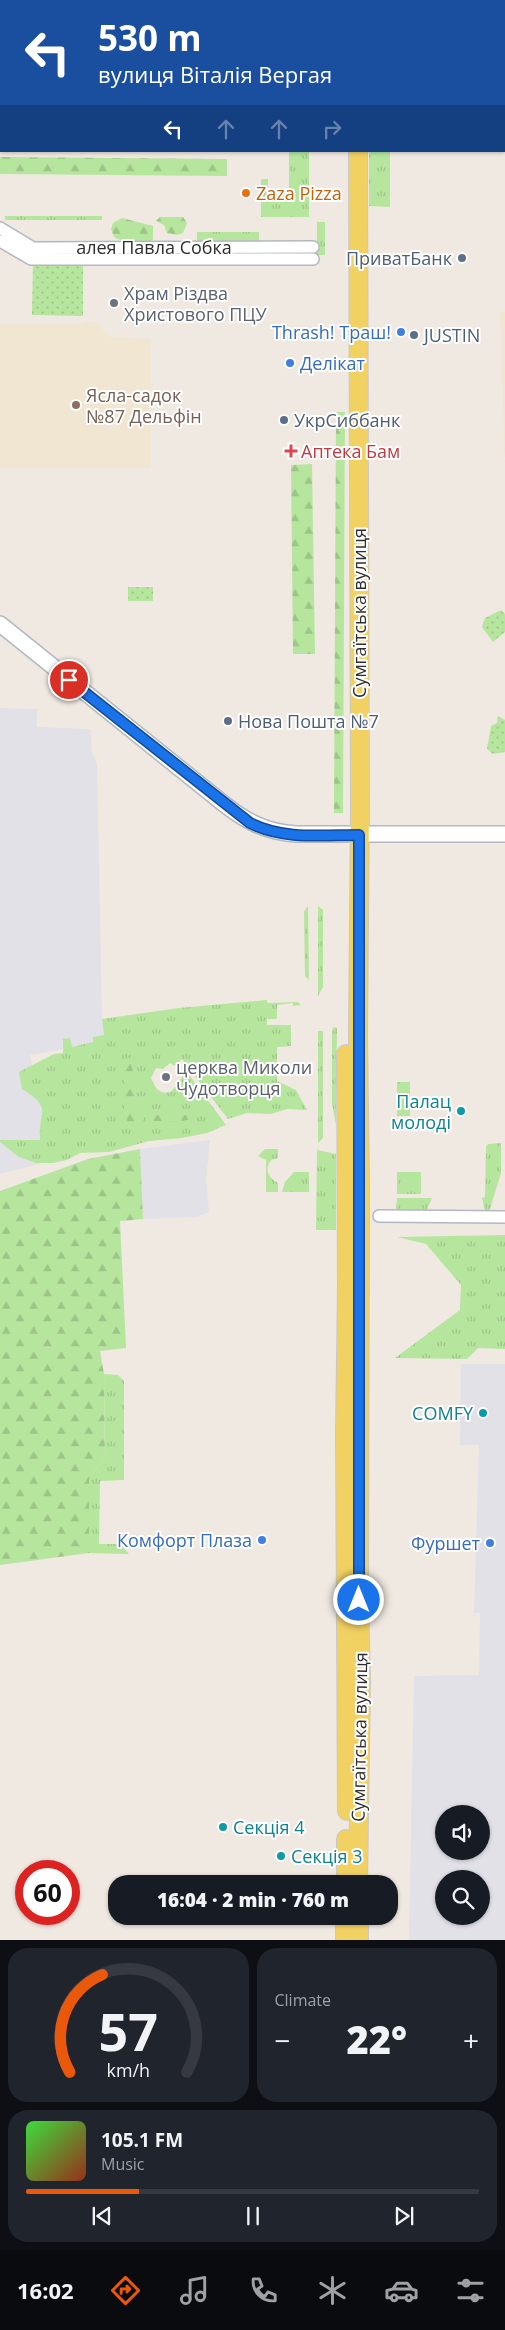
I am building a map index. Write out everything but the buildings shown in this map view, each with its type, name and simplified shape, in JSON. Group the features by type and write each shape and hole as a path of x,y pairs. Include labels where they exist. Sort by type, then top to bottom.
{"main road":[{"name":"Сумгаїтська вулиця","path":"347,1875 352,1778 361,1680 348,152"},
{"name":"Сумгаїтська вулиця","path":"354,835 358,152"},
{"name":"Сумгаїтська вулиця","path":"352,1778 357,1875"},
{"path":"345,1925 345,1940"},
{"path":"359,1925 359,1940"}],"street":[{"name":"алея Павла Собка","path":"0,228 34,248 313,253 30,260 0,241"},
{"path":"0,624 245,820 277,832 354,835 505,834"},
{"path":"379,1216 505,1217"}],"shaded area":[{"path":"500,312 505,312 505,464"},
{"name":"Ясла-садок №87 Дельфін","path":"83,322 96,322 109,337 151,339 151,468 0,468 0,324 82,324"},
{"path":"0,708 37,709 37,727 90,729 92,752 97,764 102,1019 105,1042 30,1055 51,1161 0,1174"},
{"path":"210,1140 206,1179 209,1212 197,1217 143,1219 140,1149"},
{"path":"461,1364 505,1364 505,1940 409,1940 414,1676 479,1675 480,1613 474,1613 479,1445 460,1445"}],"green space":[{"path":"289,152 309,152 309,217 261,217 261,179 268,179 268,194 289,194"},
{"path":"369,152 390,152 390,207 369,206"},
{"path":"0,157 227,159 227,176 0,174"},
{"path":"5,216 102,216 102,220 5,220"},
{"path":"160,217 183,217 187,223 183,233 177,235 167,233 164,225 156,221"},
{"path":"122,218 153,226 153,239 151,242 127,241 114,237 111,229 113,223"},
{"path":"317,222 325,222 325,255 317,255"},
{"path":"197,232 259,232 259,240 256,244 197,244"},
{"path":"33,263 83,263 83,316 32,315"},
{"path":"336,412 345,412 343,813 334,813"},
{"path":"312,464 315,654 293,654 291,465"},
{"path":"128,587 153,587 153,601 128,601"},
{"path":"501,610 505,614 505,632 493,642 482,627 485,618"},
{"path":"498,716 505,720 505,752 493,754 487,749 491,726 497,723"},
{"path":"308,906 309,980 305,976 304,912"},
{"path":"318,906 323,910 323,987 318,996"},
{"path":"267,1000 267,1003 298,1002 301,1005 293,1006 293,1003 277,1005 277,1019 267,1019 267,1025 291,1025 291,1046 277,1047 277,1081 296,1090 307,1110 287,1109 271,1114 247,1113 228,1119 182,1059 175,1066 170,1063 163,1069 156,1068 151,1078 156,1088 160,1092 171,1092 183,1076 181,1071 184,1068 226,1125 207,1133 182,1138 149,1141 109,1152 80,1153 67,1160 53,1163 36,1163 19,1157 0,1142 0,1140 40,1140 41,1106 32,1095 22,1089 19,1072 54,1054 63,1053 63,1039 70,1038 72,1047 93,1042 93,1037 104,1035 102,1019 179,1008"},
{"path":"335,1027 337,1028 336,1125 332,1103 332,1033"},
{"path":"318,1031 323,1031 323,1138 318,1143"},
{"path":"123,1059 132,1059 135,1117 141,1116 144,1118 143,1122 128,1122 126,1118"},
{"path":"397,1082 410,1082 410,1116 397,1116"},
{"path":"162,1114 188,1115 191,1119 182,1121 150,1121 149,1117"},
{"path":"501,1143 501,1173 489,1212 485,1212 482,1198 485,1197 486,1147 488,1144"},
{"path":"140,1149 143,1219 120,1221 126,1348 100,1351 104,1374 105,1457 89,1479 89,1553 0,1565 0,1191 88,1159"},
{"path":"265,1149 278,1149 278,1158 271,1160 268,1173 278,1183 278,1192 266,1192 266,1160 258,1156"},
{"path":"317,1150 336,1154 336,1230 316,1230"},
{"path":"294,1172 309,1172 309,1192 282,1192 285,1182"},
{"path":"397,1172 421,1172 421,1194 397,1194"},
{"path":"397,1198 432,1198 426,1212 396,1212"},
{"path":"505,1235 505,1349 478,1348 467,1359 395,1358 460,1310 461,1285 426,1244 397,1237"},
{"path":"104,1374 118,1375 124,1381 124,1480 100,1481 99,1544 120,1544 129,1554 89,1553 89,1479 105,1457"}],"place":[{"name":"Zaza Pizza","path":"246,193"},
{"name":"ПриватБанк","path":"462,258"},
{"name":"Храм Різдва Христового ПЦУ","path":"114,303"},
{"name":"Thrash! Траш!","path":"401,332"},
{"name":"JUSTIN","path":"414,335"},
{"name":"Делікат","path":"290,363"},
{"name":"Ясла-садок №87 Дельфін","path":"76,405"},
{"name":"УкрСиббанк","path":"284,420"},
{"name":"Аптека Бам","path":"291,451"},
{"name":"Нова Пошта №7","path":"228,721"},
{"name":"церква Миколи Чудотворця","path":"166,1077"},
{"name":"Палац молоді","path":"461,1111"},
{"name":"COMFY","path":"483,1413"},
{"name":"Комфорт Плаза","path":"262,1540"},
{"name":"Фуршет","path":"490,1543"},
{"name":"Секція 4","path":"223,1827"},
{"name":"Секція 3","path":"281,1856"}],"route":[{"path":"69,680 250,823 268,831 285,834 359,835 359,1600"}]}
